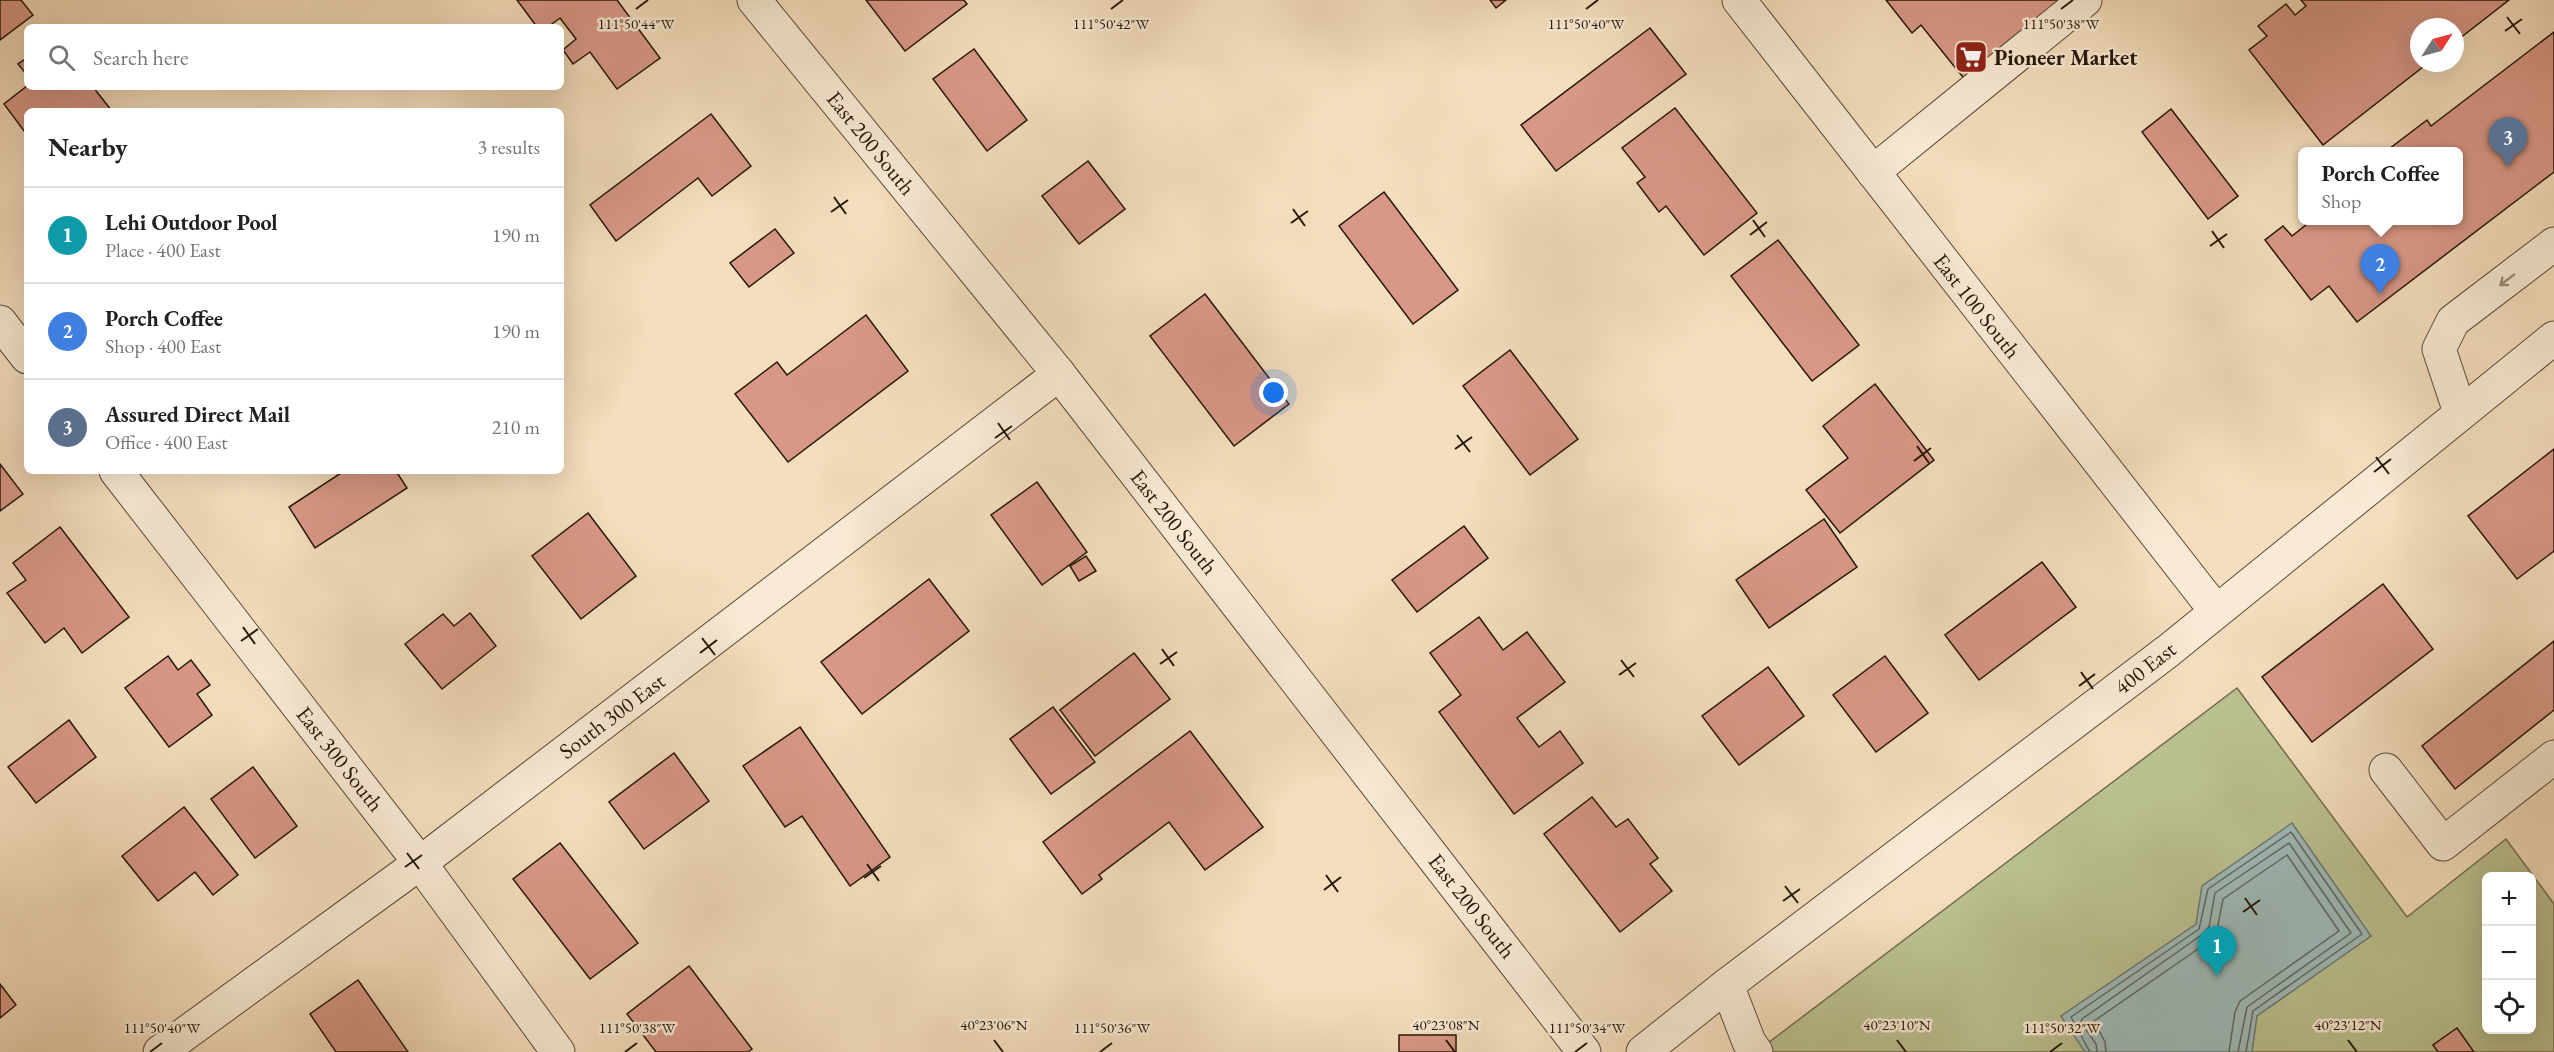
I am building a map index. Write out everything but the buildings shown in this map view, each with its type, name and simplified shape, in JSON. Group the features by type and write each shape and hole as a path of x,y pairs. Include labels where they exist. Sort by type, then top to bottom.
{"street":[{"name":"East 200 South","path":"754,0 1059,374 1584,1052"},
{"name":"East 100 South","path":"1738,0 2216,611"},
{"path":"1873,172 2085,0"},
{"path":"2460,412 2439,349 2453,321 2554,244"},
{"path":"0,322 24,353"},
{"name":"400 East","path":"1643,1052 1727,985 2168,651 2554,338"},
{"name":"South 300 East","path":"160,1052 420,863 1059,374"},
{"name":"East 300 South","path":"118,474 420,863 558,1052"},
{"path":"2386,770 2443,844 2554,757"},
{"path":"1727,985 1749,1042 1756,1052"}],"green space":[{"path":"2237,688 2407,917 2506,839 2530,872 2482,872 2482,1034 2536,1034 2536,880 2554,904 2554,1052 1756,1052"}],"water":[{"path":"2292,823 2371,936 2257,1016 2252,1052 2085,1052 2061,1016 2196,924 2202,886"}],"place":[{"name":"Pioneer Market","path":"1971,57"},
{"name":"Assured Direct Mail","path":"2508,167"},
{"name":"Porch Coffee","path":"2380,294"},
{"name":"Lehi Outdoor Pool","path":"2217,976"}]}
